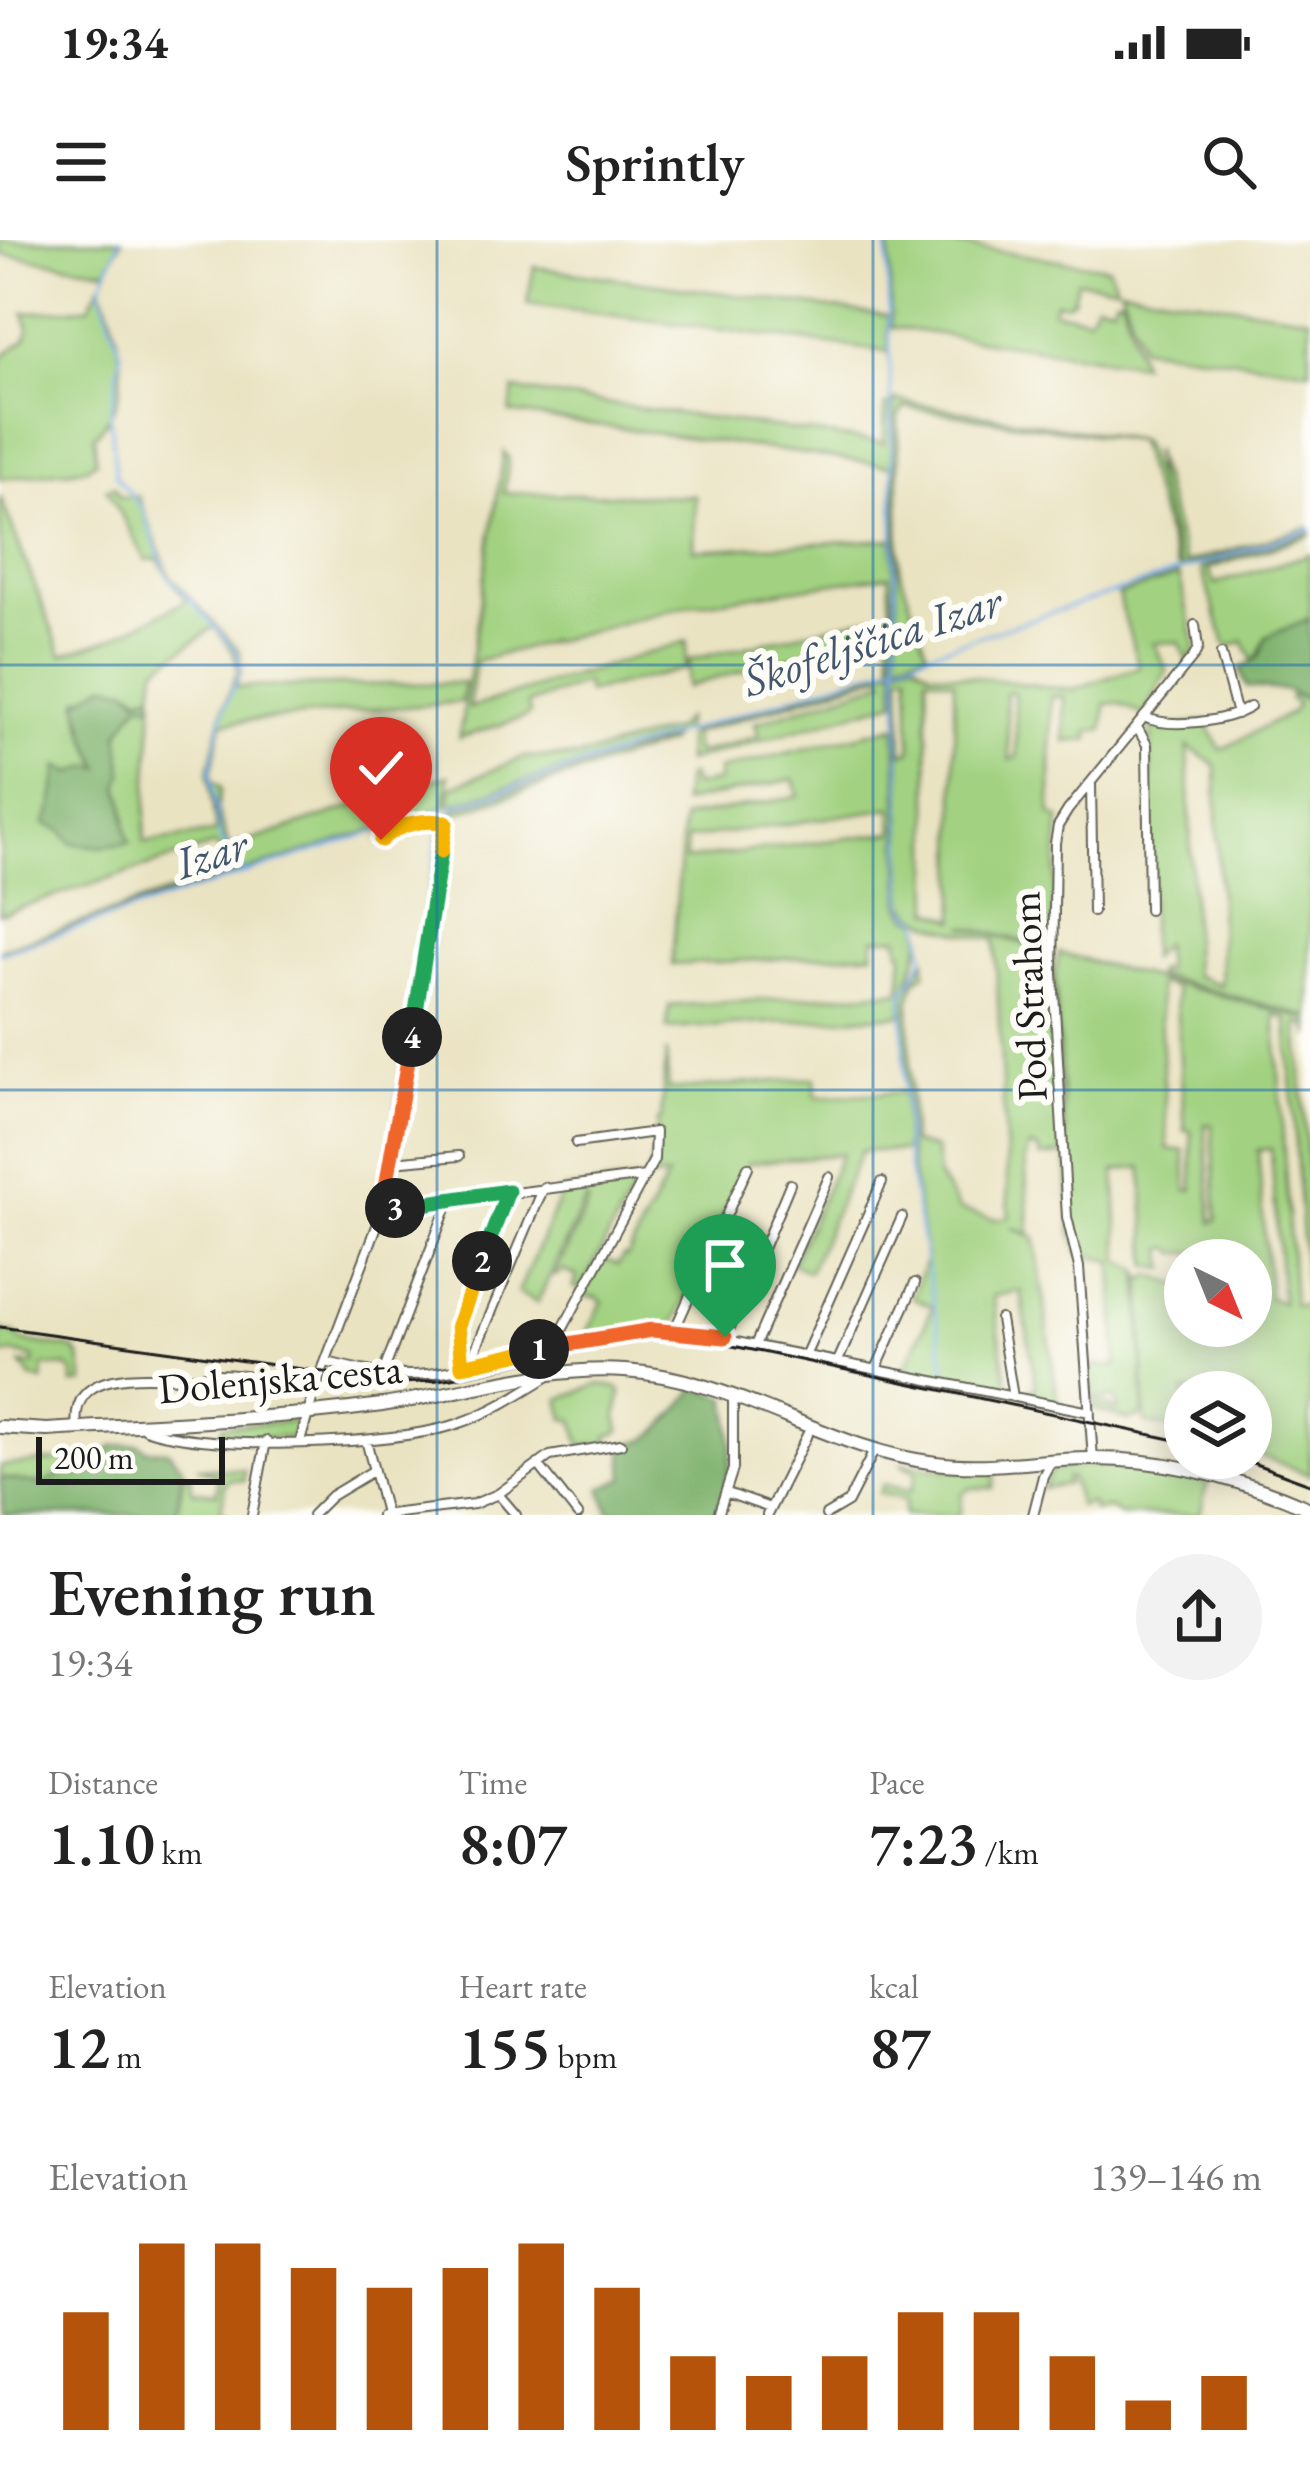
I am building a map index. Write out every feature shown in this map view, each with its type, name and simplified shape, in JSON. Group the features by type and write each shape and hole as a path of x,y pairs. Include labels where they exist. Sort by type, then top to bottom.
{"main road":[{"name":"Dolenjska cesta","path":"0,1427 77,1429 308,1413 622,1370 677,1377 733,1394 912,1460 967,1466 1093,1459 1199,1472 1310,1509"}],"street":[{"name":"Pod Strahom","path":"1093,1459 1079,1267 1067,1217 1053,949 1058,826 1194,656 1198,648 1195,625"},
{"path":"1221,655 1237,714"},
{"path":"1144,717 1166,726 1237,714 1250,707"},
{"path":"1137,727 1147,745 1149,910"},
{"path":"1090,782 1094,912"},
{"path":"300,1442 382,1210 446,823 423,821 388,832 380,840"},
{"path":"554,1346 654,1160 655,1132 576,1143"},
{"path":"392,1162 459,1156"},
{"path":"674,1331 748,1167"},
{"path":"382,1210 645,1176"},
{"path":"756,1343 829,1177"},
{"path":"806,1354 882,1182"},
{"path":"725,1337 790,1184"},
{"path":"466,1365 544,1186"},
{"path":"466,1365 458,1325 508,1191"},
{"path":"383,1373 449,1201"},
{"path":"838,1361 902,1217"},
{"path":"877,1367 916,1283"},
{"path":"1000,1319 1012,1397"},
{"path":"326,1362 383,1373 428,1374 620,1333 674,1331 756,1343 1090,1412"},
{"name":"Dolenjska cesta","path":"77,1429 75,1416 102,1382 129,1377 194,1379 215,1374 316,1389"},
{"path":"133,1424 166,1436 194,1439 366,1440 465,1421 547,1377"},
{"path":"718,1515 734,1469 733,1394"},
{"path":"727,1493 768,1512 812,1425"},
{"path":"366,1440 384,1514 474,1504 566,1452 622,1444"},
{"path":"252,1515 266,1442"},
{"path":"826,1515 848,1502 875,1449"},
{"path":"1034,1515 1042,1477 1052,1460"},
{"path":"538,1464 578,1515"},
{"path":"312,1515 331,1496 371,1472"},
{"path":"498,1494 517,1515"}],"green space":[{"path":"0,240 122,240 106,270 0,254"},
{"path":"889,240 921,240 1108,267 1117,286 1077,281 1073,299 1066,304 1055,302 1053,311 1089,317 1096,302 1113,305 1121,296 1141,364 891,327"},
{"path":"534,267 888,316 889,352 527,304"},
{"path":"100,285 121,364 116,402 94,436 96,461 86,468 0,479 0,360 26,338 24,313 89,307"},
{"path":"1121,288 1310,317 1310,370 1141,347"},
{"path":"514,390 884,443 885,405 890,405 892,466 510,413"},
{"path":"894,400 1140,440 1177,569 1137,441 904,407 898,417 900,571 927,651 898,660"},
{"path":"1153,449 1185,563 1310,527 1180,569 1157,486"},
{"path":"504,452 509,459 504,493 695,496 694,550 893,539 895,661 888,630 686,687 689,660 891,612 889,575 689,605 476,661 469,708 687,641 685,669 587,693 585,683 528,704 530,714 522,718 459,738"},
{"path":"114,486 120,497 138,496 169,575 240,651 241,672 236,687 464,683 461,702 222,723 211,775 221,788 217,809 229,848 449,775 445,807 0,950 235,870 215,845 0,914 0,496 62,655 112,638 186,601 157,559 146,560 107,489","holes":["214,627 234,653 238,671 223,709 208,773 216,832 144,843 153,704 139,703 119,738 119,787 127,839 71,843 62,831 45,823 53,808 58,766 72,773 91,766 101,768 83,724 80,698 105,684 144,698 153,692 156,668"]},
{"path":"1310,532 1208,569 1215,584 1310,554 1310,618 1266,637 1254,663 1243,641 1229,647 1225,643 1201,568"},
{"path":"1179,575 1196,648 1187,660 1179,642 1154,643 1167,671 1147,710 1143,715 1119,703 1106,704 1103,730 1088,732 1090,739 1065,742 1064,697 1051,696 1051,815 1060,819 1050,948 963,926 1051,952 1062,1155 1041,1157 1038,1149 1029,1147 1025,1159 1030,1232 1012,1228 1035,1237 1058,1403 1032,1398 1030,1389 1036,1388 1021,1291 993,1296 1009,1393 903,1372 933,1307 912,1297 926,1259 908,1148 904,994 925,960 925,974 916,980 909,1002 912,1143 935,1149 938,1177 960,1210 995,1219 1009,1217 995,940 931,924 904,901 898,665 914,660 930,671 1071,690 1139,667 1118,595","holes":["909,672 911,751 903,753 901,673","927,676 954,681 956,920 931,910","1005,693 1014,693 1017,757 1010,760"]},
{"path":"1310,618 1310,700 1284,690 1247,687 1240,669 1259,657 1266,637"},
{"path":"895,666 896,701 686,762 690,732","holes":["882,674 886,680 755,723 759,736 696,754 692,734"]},
{"path":"105,684 128,689 139,698 153,692 153,704 139,703 119,733 123,774 119,787 130,843 102,847 71,843 62,831 45,824 58,766 72,773 91,766 101,768 78,702"},
{"path":"1291,695 1310,700 1310,1017 1155,975 1165,970 1163,945 1150,959 1151,723 1166,728 1206,721 1221,750 1292,712 1297,704 1289,699","holes":["1188,747 1216,765 1221,985 1194,975"]},
{"path":"685,719 684,730 674,735 449,805 451,787 524,757 578,757 675,729"},
{"path":"896,726 901,904 907,915 919,921 921,934 902,1015 667,1029 669,1006 901,991 903,951 898,937 874,938 873,953 672,965 683,818 799,796 794,779 682,803 686,777 691,776 693,786 719,781 718,770","holes":["892,808 894,832 685,860 687,839"]},
{"path":"671,739 452,815 449,811"},
{"path":"1059,953 1310,1020 1310,1037 1309,1026 1298,1024 1310,1203 1310,1475 1272,1460 1272,1371 1164,1371 1164,1427 1145,1423 1142,1276 1164,1280 1164,1347 1272,1347 1272,1299 1282,1302 1271,1149 1258,1150 1265,1239 1164,1239 1164,1269 1149,1266 1142,1167 1115,1171 1120,1261 1139,1270 1144,1409 1140,1417 1129,1420 1094,1409 1092,1401 1118,1410 1119,1406 1113,1396 1106,1400 1093,1397 1090,1366 1117,1366 1113,1261 1079,1254 1071,1230 1055,977","holes":["1158,983 1175,988 1193,1190 1187,1190 1184,1150 1168,1150","1275,1015 1287,1019 1307,1306 1294,1305","1205,1124 1212,1125 1217,1220 1212,1222"]},
{"path":"666,1051 669,1090 815,1078 816,1097 904,1092 905,1151 861,1151 809,1272 792,1264 841,1154 748,1163 672,1328 586,1336 602,1302 582,1296 598,1265 606,1260 618,1265 627,1257 667,1177 647,1178 657,1121 661,1120"},
{"path":"639,1180 580,1290 574,1287 577,1276 564,1271 554,1276 586,1200 537,1303 518,1293 563,1190"},
{"path":"0,1330 22,1341 74,1349 84,1383 73,1384 73,1373 67,1367 44,1366 43,1381 32,1379 21,1364 34,1365 34,1358 0,1355"},
{"path":"600,1384 621,1392 620,1431 607,1437 609,1442 581,1446 574,1420 565,1419 560,1399"},
{"path":"696,1387 727,1398 731,1458 716,1515 611,1515 601,1488 625,1478 623,1446 656,1433"},
{"path":"296,1421 292,1438 223,1437 222,1426"},
{"path":"139,1444 147,1450 167,1450 183,1468 176,1515 4,1515 0,1478 44,1484 66,1472 91,1469 113,1446"},
{"path":"97,1460 91,1469 66,1472 44,1484 0,1478 0,1466"},
{"path":"900,1463 946,1470 996,1470 993,1488 962,1493 960,1515 904,1515 905,1500 879,1493 883,1484 910,1492 917,1473"},
{"path":"1095,1464 1164,1471 1164,1479 1208,1480 1200,1515 1121,1515 1109,1508 1094,1511 1091,1503 1079,1506 1071,1478 1066,1478 1067,1484 1043,1488 1052,1470"},
{"path":"197,1467 244,1470 244,1481 231,1479 225,1484 221,1513 228,1515 176,1515 184,1473 191,1476 192,1491 217,1493 218,1476"}],"waterway":[{"path":"120,240 100,289 121,353 110,416 116,476 142,508 167,575 237,652 240,672 223,712 210,772 220,837 246,873"},
{"path":"887,240 903,901 909,913 920,919 924,958 903,994 906,1151 947,1377"},
{"name":"Škofeljščica Izar","path":"451,813 452,807 1310,529"},
{"name":"Izar","path":"413,820 441,810 441,819"},
{"path":"402,1125 450,821"},
{"name":"Izar","path":"0,953 398,824"},
{"path":"396,1107 439,827"}],"railway":[{"path":"0,1327 402,1383 458,1377 625,1341 696,1341 1164,1438"},
{"path":"1272,1470 1310,1484"}],"route":[{"path":"381,840 388,832 423,821 446,823 382,1210 508,1191 458,1325 462,1366 620,1333 652,1330 725,1337"}]}
